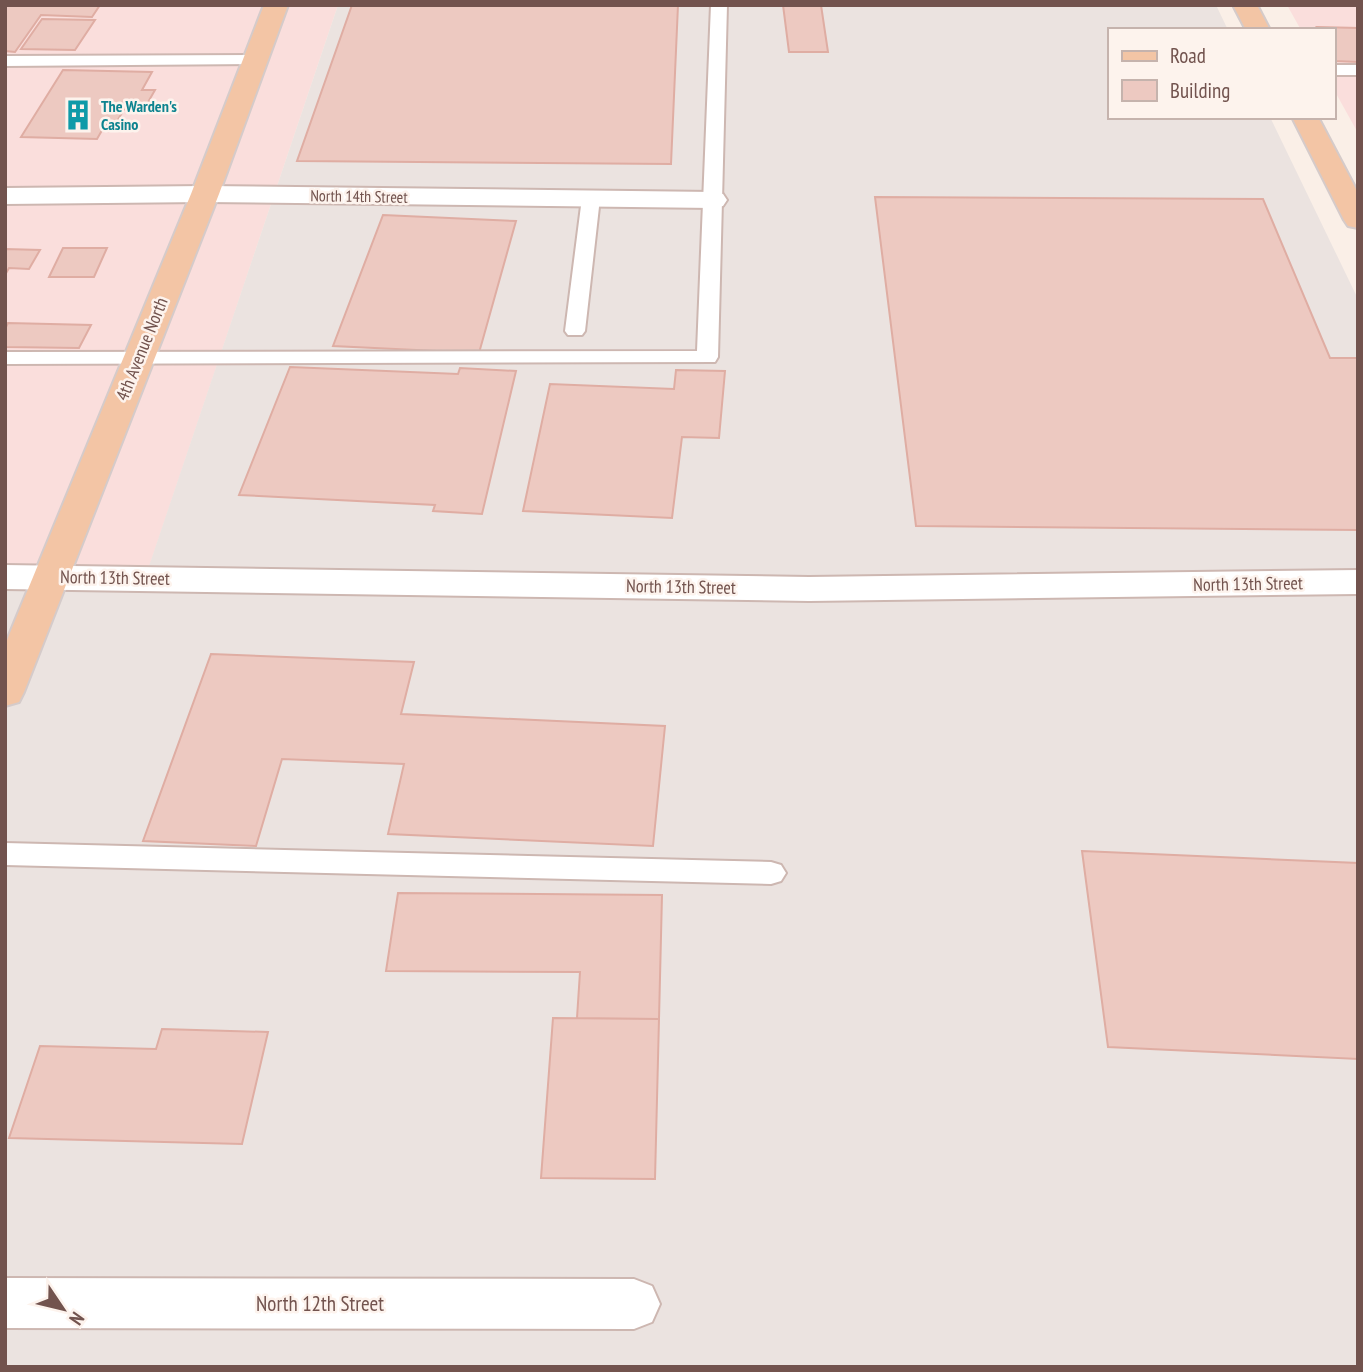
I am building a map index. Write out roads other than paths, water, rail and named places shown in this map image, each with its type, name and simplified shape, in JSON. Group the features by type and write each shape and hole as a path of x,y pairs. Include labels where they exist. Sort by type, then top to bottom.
{"main road":[{"name":"4th Avenue North","path":"5,692 205,194 276,5"},
{"path":"1245,5 1257,28"},
{"path":"1306,119 1354,204"}],"street":[{"name":"North 14th Street","path":"5,196 205,194 713,200"},
{"name":"North 13th Street","path":"5,578 809,589 1358,582"},
{"name":"North 12th Street","path":"5,1303 634,1304"}],"lane":[{"path":"5,358 707,357 719,5"},
{"path":"5,61 255,60"},
{"path":"1335,70 1358,70"},
{"path":"575,331 591,198"},
{"path":"5,854 771,873"}],"place":[{"name":"The Warden's Casino","path":"78,115"}]}
